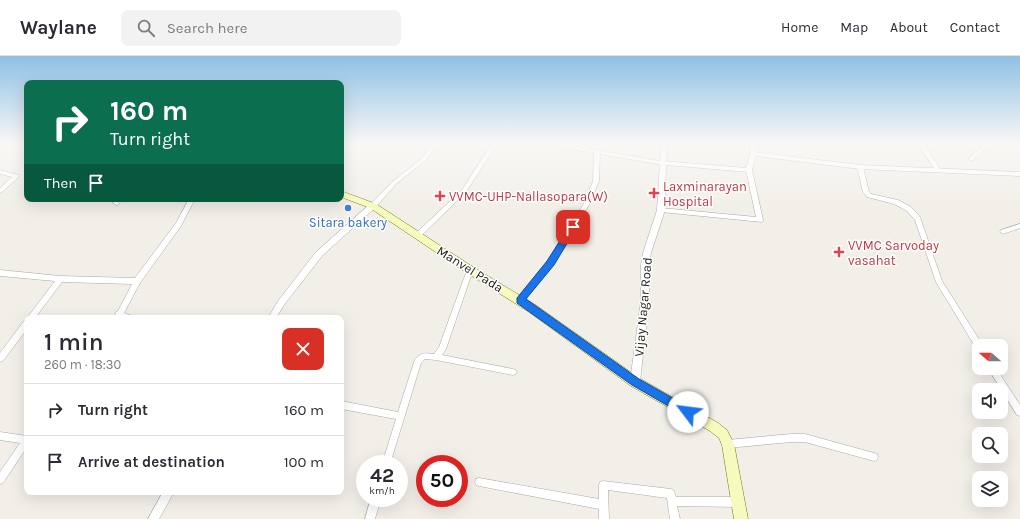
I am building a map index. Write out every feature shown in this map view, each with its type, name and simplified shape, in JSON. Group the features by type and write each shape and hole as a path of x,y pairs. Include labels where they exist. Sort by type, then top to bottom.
{"main road":[{"name":"Manvel Pada","path":"344,195 373,206 470,270 520,300 635,382 714,427 723,434 728,444 741,519"}],"street":[{"path":"274,315 281,303 319,254 373,206 394,183 417,165"},
{"path":"418,235 464,191 481,165"},
{"path":"520,300 551,263 587,203 596,181 597,165"},
{"name":"Vijay Nagar Road","path":"635,382 645,300 647,253 661,210 663,165"},
{"path":"691,165 749,170"},
{"path":"661,210 760,220 749,170 750,165"},
{"path":"840,165 860,167 1020,174"},
{"path":"934,165 938,170"},
{"path":"860,167 866,192 869,196 896,202 909,209 918,219 939,282 975,339"},
{"path":"0,172 17,176 0,191"},
{"path":"120,315 137,281 179,224 190,202"},
{"path":"1003,232 1020,226"},
{"path":"436,357 442,349 470,270"},
{"path":"0,273 60,279 137,281"},
{"path":"33,315 60,279"},
{"path":"0,358 24,327"},
{"path":"389,455 419,358 423,356 436,357 513,372"},
{"path":"996,375 1020,412"},
{"path":"344,406 400,416"},
{"path":"0,436 24,440"},
{"path":"728,444 805,438 874,457"},
{"path":"0,480 24,444"},
{"path":"479,482 604,505"},
{"path":"604,519 603,485 671,494 675,519"},
{"path":"154,519 168,495"},
{"path":"672,501 738,502"},
{"path":"370,519 373,507"}],"place":[{"name":"Laxminarayan Hospital","path":"654,193"},
{"name":"VVMC-UHP-Nallasopara(W)","path":"440,196"},
{"name":"Sitara bakery","path":"348,208"},
{"name":"VVMC Sarvoday vasahat","path":"839,252"}],"route":[{"path":"573,227 551,263 520,300 635,382 688,412"}]}
